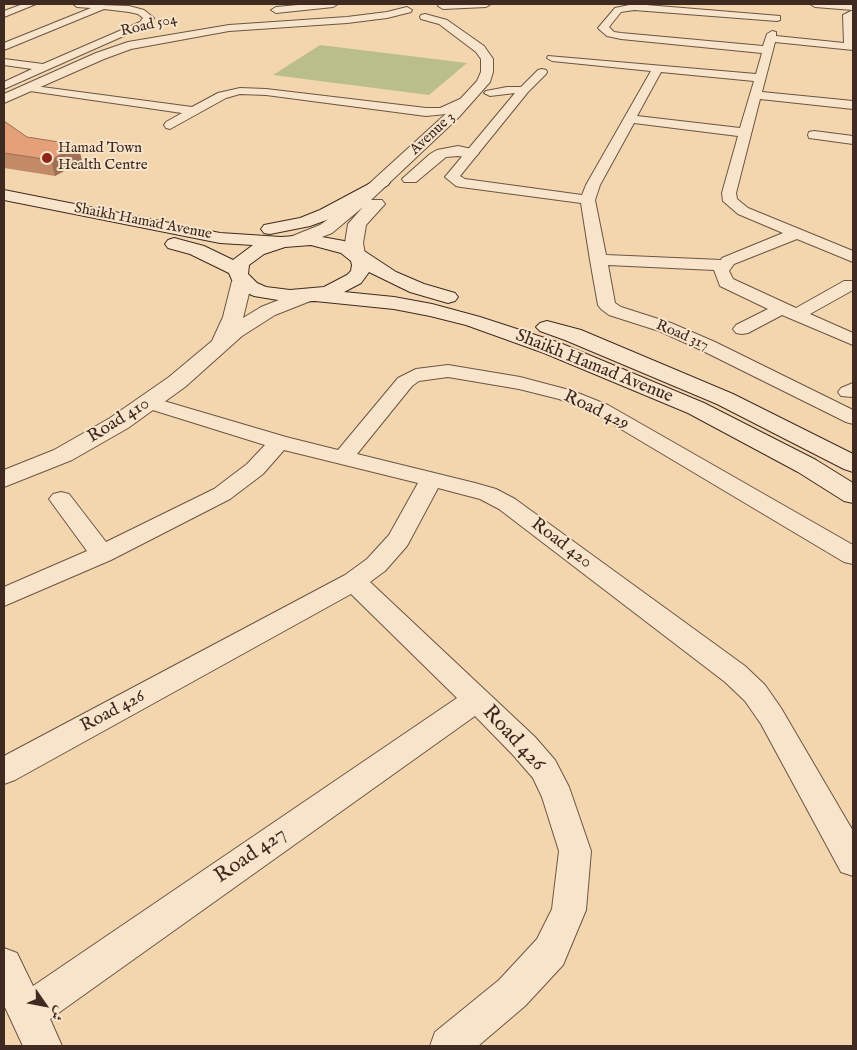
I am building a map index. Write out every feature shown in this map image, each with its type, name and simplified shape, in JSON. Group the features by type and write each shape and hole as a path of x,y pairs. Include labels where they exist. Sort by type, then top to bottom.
{"street":[{"path":"4,14 31,4"},
{"path":"4,86 143,24 150,18 136,10 77,4"},
{"path":"281,24 272,8 333,4"},
{"path":"447,11 486,4"},
{"path":"781,4 729,193 730,201 743,211 853,256"},
{"path":"815,4 853,7"},
{"path":"4,47 104,6"},
{"path":"777,18 713,17 628,7 616,11 603,28 612,34 620,36 770,45 851,46 848,15 853,13"},
{"name":"Road 504","path":"4,99 128,46 198,32 376,17 417,9 447,11"},
{"name":"Avenue 3","path":"311,295 331,291 354,280 360,272 362,265 354,242 357,224 388,185 441,126 469,99 483,82 487,72 487,59 480,49 456,30 417,9"},
{"path":"447,11 498,50"},
{"path":"552,58 761,78"},
{"path":"4,62 46,68"},
{"path":"542,72 524,90 452,174 453,179 456,181 588,200 593,185 658,68"},
{"path":"496,84 508,90 524,90"},
{"name":"Avenue 3","path":"290,241 326,229 388,185 468,117 496,84"},
{"path":"27,88 194,111"},
{"path":"170,125 222,95 250,91 426,112 442,111 469,99"},
{"path":"756,95 853,105"},
{"path":"426,112 438,117 441,126"},
{"path":"630,119 746,133"},
{"path":"814,135 853,140"},
{"path":"185,232 236,233 280,228 304,222 335,210 388,185 415,176 442,153 471,152"},
{"name":"Shaikh Hamad Avenue","path":"4,195 228,239 338,244 389,276 417,288 573,336 663,372 725,399 853,464"},
{"name":"Road 317","path":"588,200 605,302 610,308 693,339 853,418"},
{"name":"Shaikh Hamad Avenue","path":"4,208 197,250 240,276 250,287 274,295 311,295 394,303 432,310 473,321 552,348 696,408 807,466 853,495"},
{"path":"796,234 728,261 720,271 726,282 745,292 853,340"},
{"path":"240,276 240,263 247,256 257,250 290,241"},
{"path":"598,260 724,265"},
{"name":"Road 410","path":"221,343 233,317 240,276"},
{"path":"742,329 850,285"},
{"name":"Road 410","path":"4,479 63,455 150,403 198,365 221,343 251,321 311,295"},
{"name":"Road 429","path":"344,456 405,382 412,377 422,373 448,371 520,383 566,395 601,409 853,556"},
{"name":"Road 420","path":"150,403 279,442 344,456 488,494 507,504 735,674 755,693 771,716 852,853"},
{"path":"4,597 102,554 222,494 255,469 279,442"},
{"name":"Road 426","path":"4,771 354,582 376,565 398,540 432,479"},
{"path":"61,499 102,554"},
{"name":"Road 426","path":"354,582 524,746 544,769 558,796 575,851 569,910 550,952 512,993 449,1046"},
{"name":"Road 427","path":"26,1012 476,700"},
{"path":"4,966 43,1046"}],"green space":[{"path":"320,45 467,63 429,95 273,75"}],"building":[{"path":"4,121 27,137 78,145 51,160 4,153"}],"place":[{"name":"Hamad Town Health Centre","path":"47,158"}]}
